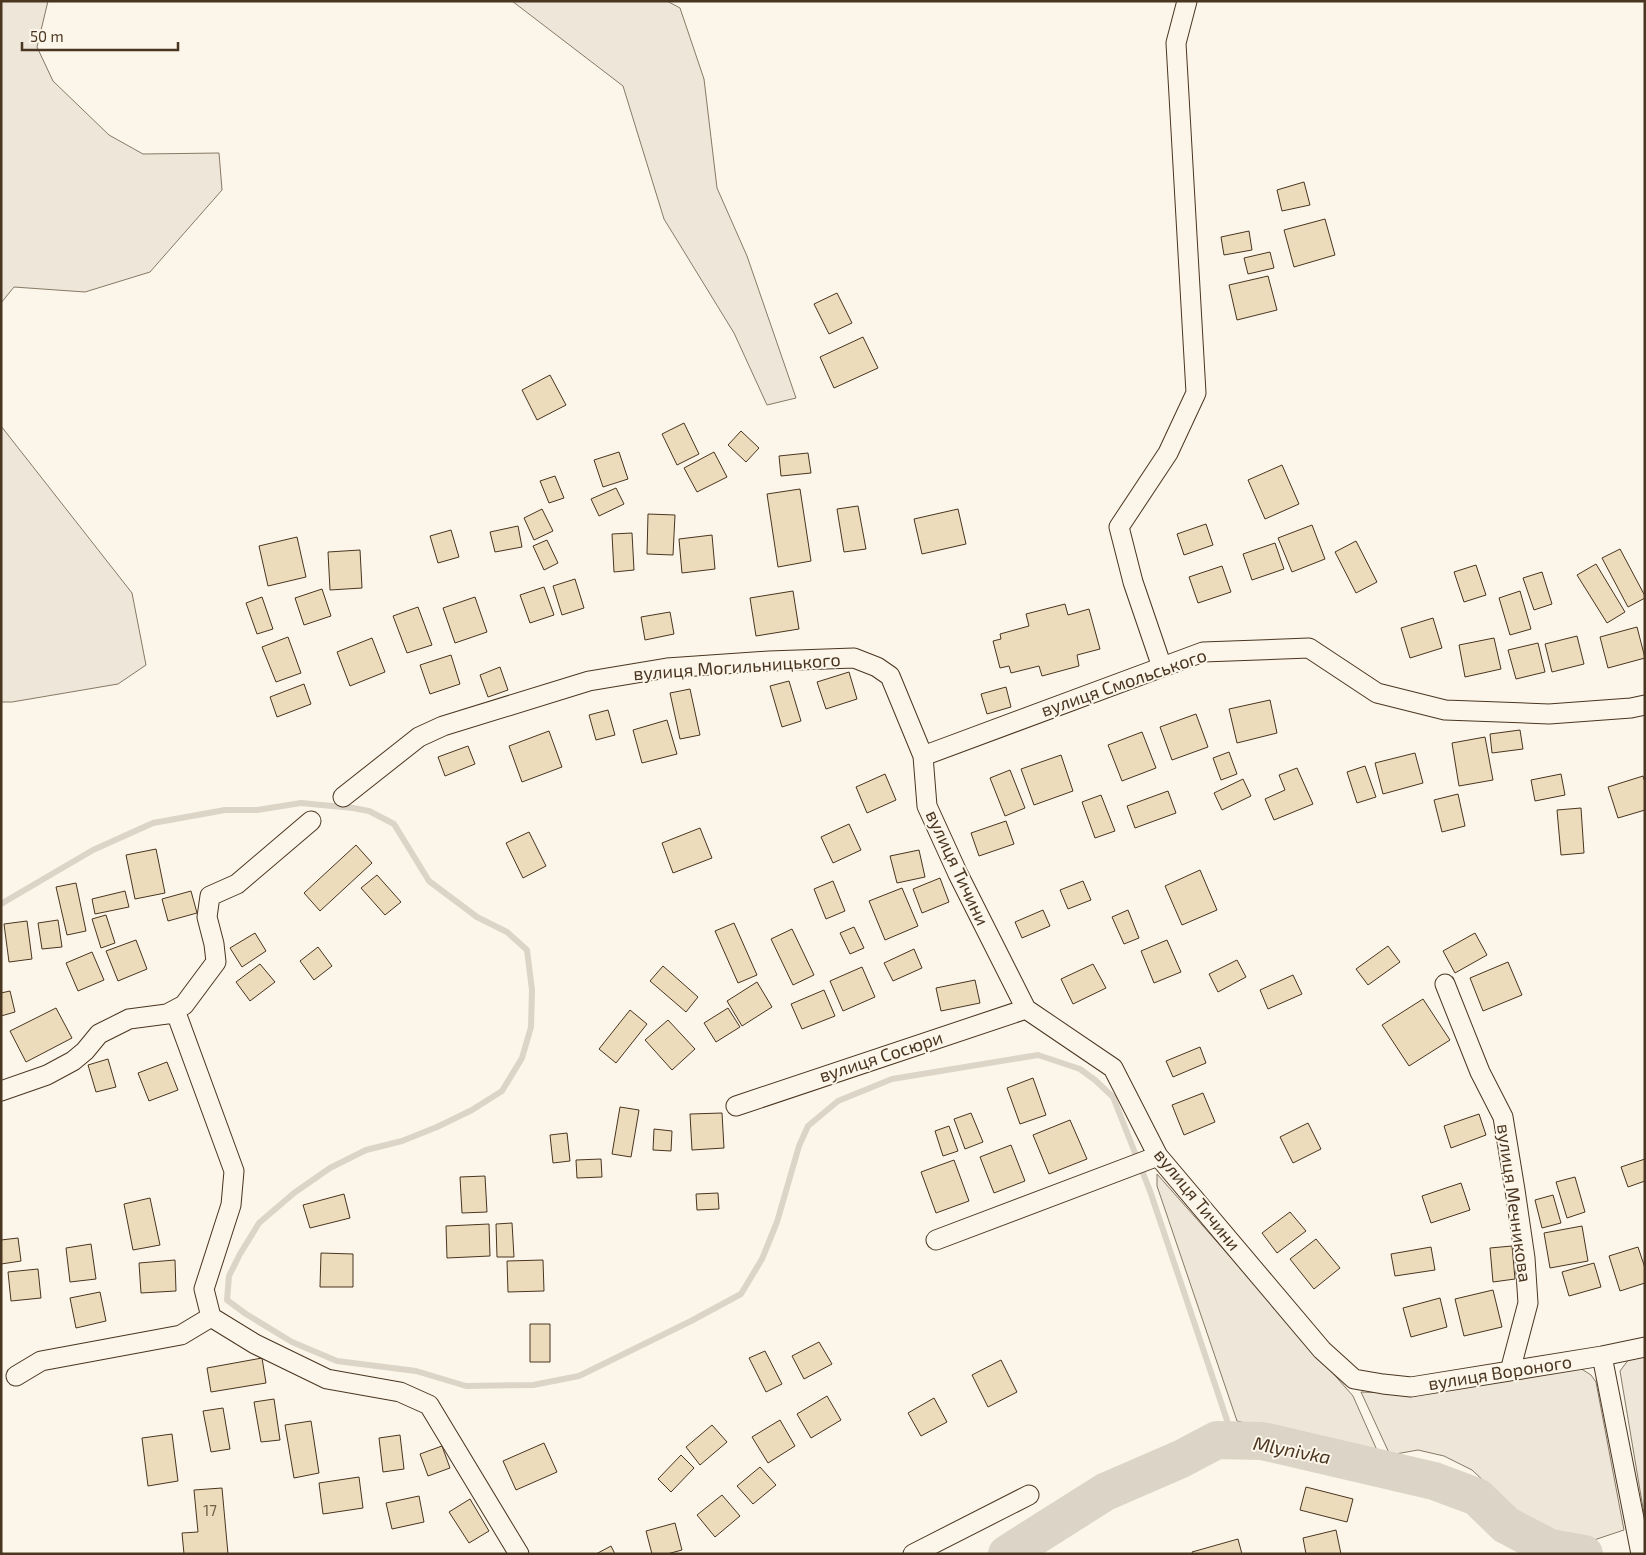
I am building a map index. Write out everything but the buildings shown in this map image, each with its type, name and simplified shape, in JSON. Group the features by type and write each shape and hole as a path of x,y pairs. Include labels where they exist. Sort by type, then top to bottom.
{"street":[{"path":"1162,667 1133,582 1119,527 1168,453 1196,393 1176,43 1187,1"},
{"name":"вулиця Смольського","path":"923,756 1203,652 1309,648 1377,693 1445,710 1548,714 1632,708 1645,705"},
{"name":"вулиця Могильницького","path":"343,797 418,737 443,726 589,681 667,668 751,662 854,658 877,667 890,676 923,756"},
{"name":"вулиця Тичини","path":"923,756 927,806 958,874 1026,1009 1113,1068 1153,1158 1322,1350 1354,1379"},
{"path":"1,1091 47,1075 85,1051 99,1034 128,1019 167,1014 184,1005 216,962 214,944 207,917 210,896 237,884 311,821"},
{"name":"вулиця Мечникова","path":"1445,984 1480,1072 1502,1117 1509,1154 1525,1258 1528,1303 1510,1371"},
{"name":"вулиця Сосюри","path":"736,1106 1026,1009"},
{"path":"175,1010 234,1171 231,1205 204,1289 212,1317 255,1344 327,1379 400,1392 428,1405 519,1554"},
{"path":"936,1240 1153,1158"},
{"path":"16,1376 41,1361 181,1335 212,1317"},
{"name":"вулиця Вороного","path":"1354,1379 1411,1387 1602,1356 1645,1347"},
{"path":"1602,1356 1642,1554"},
{"path":"913,1554 1028,1495"}],"shaded area":[{"path":"1,1 48,1 37,47 53,81 109,135 143,154 219,153 222,190 150,272 85,292 14,287 1,303"},
{"path":"512,1 667,1 680,8 704,79 717,188 747,256 796,398 767,405 734,333 664,219 623,86"},
{"path":"1,426 132,593 146,665 118,684 12,702 1,702"},
{"path":"1157,1174 1353,1396 1380,1457 1315,1440 1307,1444 1291,1439 1288,1434 1237,1421 1157,1186"},
{"path":"1645,1356 1645,1520 1620,1371 1629,1359"},
{"path":"1580,1368 1591,1375 1596,1382 1624,1530 1594,1540 1562,1541 1534,1525 1504,1504 1472,1470 1444,1456 1418,1450 1390,1455 1361,1392 1417,1394"}],"waterway":[{"path":"1,904 93,850 153,823 225,810 257,810 301,803 369,811 394,824 429,881 477,917 507,932 527,950 532,990 531,1027 522,1058 502,1091 472,1110 437,1127 402,1141 366,1150 330,1168 294,1193 259,1223 240,1254 229,1276 227,1300 292,1342 337,1361 416,1371 466,1386 533,1385 579,1376 691,1321 741,1294 762,1259 777,1222 799,1146 808,1126 838,1101 892,1079 1038,1055 1080,1069 1113,1097 1150,1191 1234,1441"},
{"name":"Mlynivka","path":"1007,1554 1105,1492 1181,1459 1217,1440 1262,1441 1434,1481 1477,1497 1506,1525 1550,1548 1584,1554"}]}
